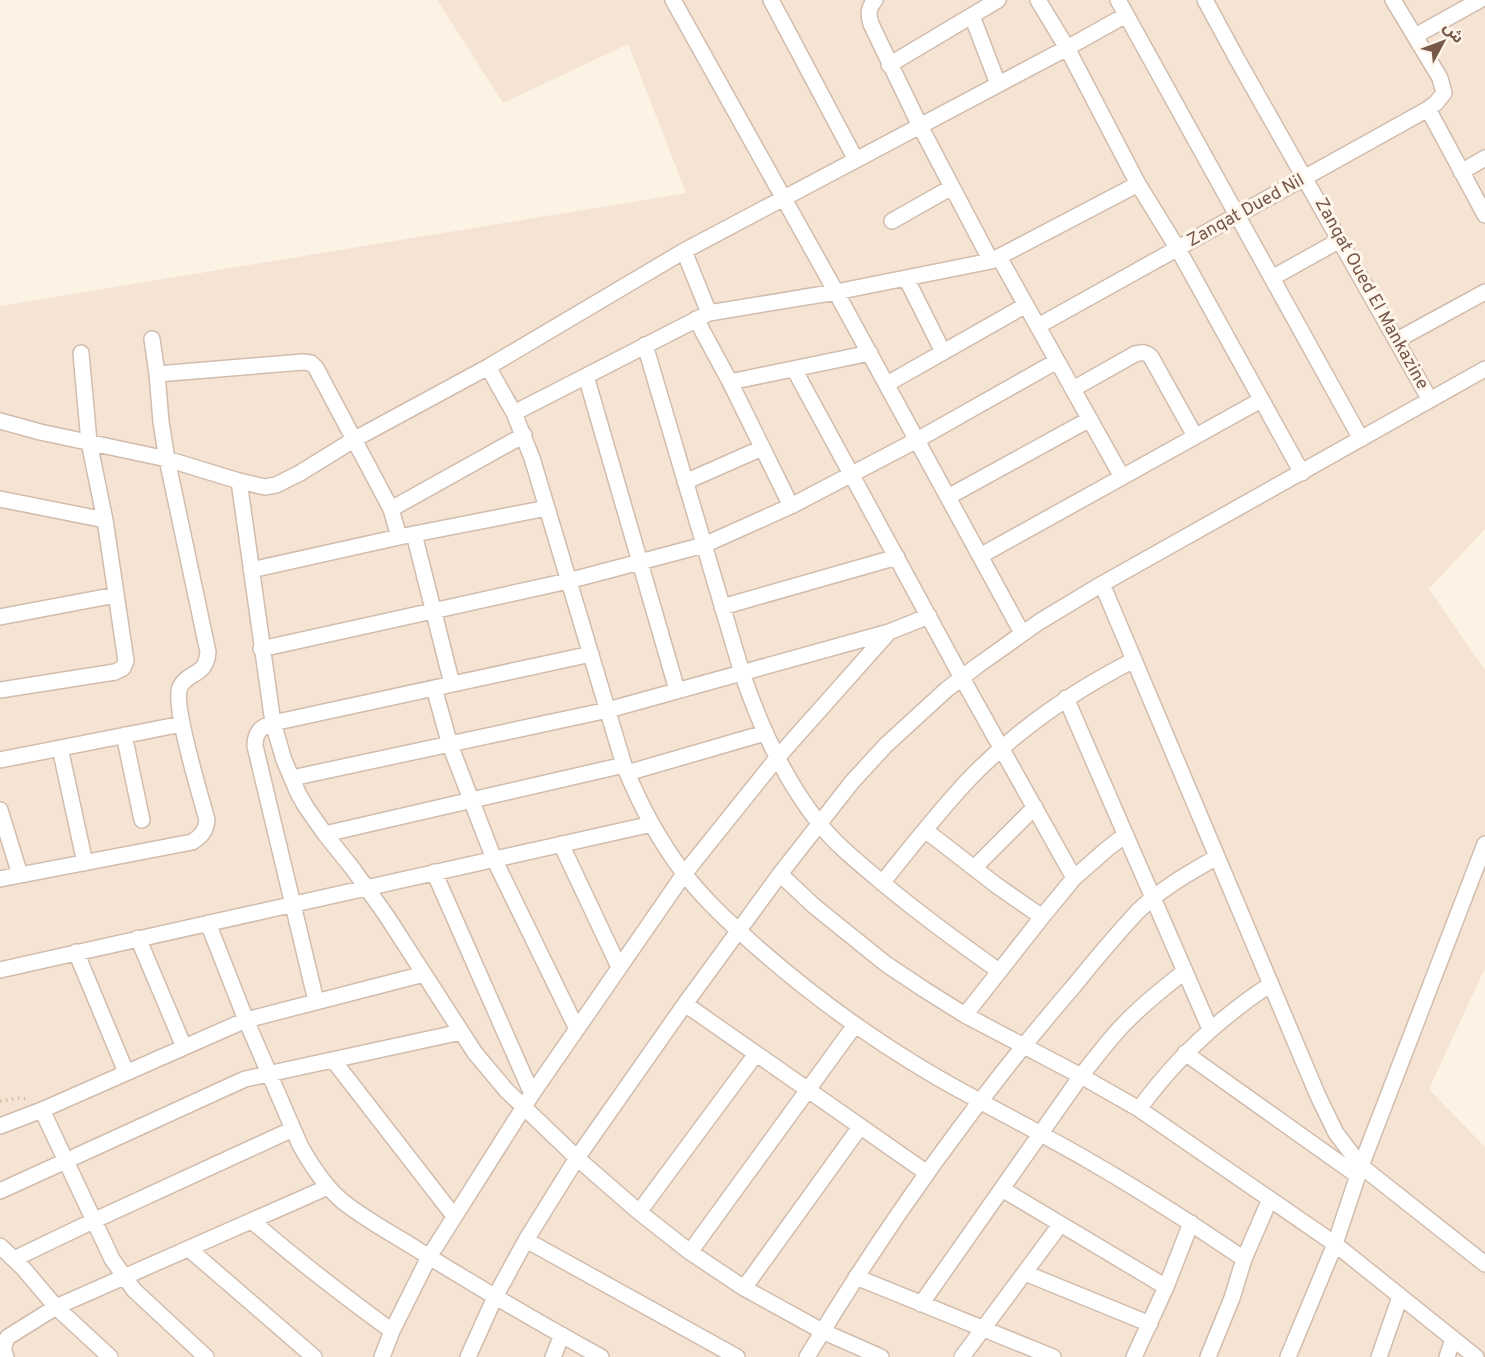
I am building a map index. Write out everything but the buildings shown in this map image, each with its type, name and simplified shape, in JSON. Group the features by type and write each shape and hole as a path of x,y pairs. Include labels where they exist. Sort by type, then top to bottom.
{"street":[{"path":"673,0 870,353 1022,633"},
{"path":"875,0 870,7 871,24 920,126 952,187 995,259 1026,305 1122,477"},
{"path":"889,65 998,0"},
{"path":"1038,0 1067,48 1138,184 1178,249 1302,473"},
{"path":"1118,0 1361,439"},
{"name":"Zanqat Oued El Mankazine","path":"1205,0 1430,400"},
{"path":"1394,0 1415,36 1480,0"},
{"path":"774,1 856,160"},
{"path":"0,421 166,459 239,481 265,487 276,485 488,367 684,251 1126,15"},
{"path":"972,16 998,84"},
{"name":"Zanqat Dued Nil","path":"1038,326 1428,109 1440,99 1444,93 1443,87 1415,36"},
{"path":"1428,109 1485,215"},
{"path":"1461,172 1485,158"},
{"path":"514,413 702,316 836,292 995,259 1138,184"},
{"path":"892,220 952,187"},
{"path":"1272,278 1340,240"},
{"path":"684,251 702,316 730,382 791,506"},
{"path":"906,278 943,352"},
{"path":"1397,340 1485,292"},
{"path":"887,384 1026,305"},
{"path":"0,879 192,842 203,833 207,820 182,724 178,697 181,686 203,669 208,652 166,459 152,339"},
{"path":"645,345 742,673 777,758 819,823 838,844 882,883 999,971"},
{"path":"0,690 115,672 123,668 126,661 105,520 89,442 81,353"},
{"path":"730,382 870,353"},
{"path":"1073,389 1135,354 1147,353 1195,436"},
{"path":"261,649 568,580 704,545 791,506 917,440 1057,361"},
{"path":"157,374 303,362 311,363 316,368 407,535 434,610 452,684"},
{"path":"488,367 514,413 532,458 626,769 652,824 684,874 738,931 783,970 855,1024 929,1073 1092,1162 1191,1223 1244,1259"},
{"path":"794,369 1074,878"},
{"path":"468,1357 495,1297 526,1240 577,1158 685,1004 819,823 852,782 916,716 1022,633 1102,584 1485,369"},
{"path":"586,376 677,690"},
{"path":"980,556 1261,400"},
{"path":"948,497 1089,419"},
{"path":"391,509 524,435"},
{"path":"686,482 762,447"},
{"path":"239,481 273,723 292,778 306,807 386,915 461,1032 490,1072 577,1158 639,1212 690,1252 744,1288 822,1331 881,1357"},
{"path":"0,499 105,520"},
{"path":"251,570 407,535 547,508"},
{"path":"722,607 897,557"},
{"path":"1102,584 1326,1115 1360,1171"},
{"path":"0,618 116,595"},
{"path":"292,778 608,710 890,632 929,616"},
{"path":"382,1357 392,1331 429,1257 454,1216 532,1094 684,874 777,758 890,632"},
{"path":"316,1001 255,746 258,731 273,723 591,654"},
{"path":"882,883 955,795 1002,748 1066,699 1134,660"},
{"path":"434,688 450,744 494,859 577,1029"},
{"path":"1066,699 1210,1029"},
{"path":"0,760 182,724"},
{"path":"325,834 471,800 626,769 765,733"},
{"path":"124,735 142,820"},
{"path":"60,748 85,863"},
{"path":"974,868 1035,807"},
{"path":"0,810 20,875"},
{"path":"0,969 652,824"},
{"path":"925,831 1042,917"},
{"path":"965,1015 1074,878 1125,835"},
{"path":"561,844 619,967"},
{"path":"1288,1357 1335,1244 1360,1171 1485,844"},
{"path":"807,1357 856,1277 927,1173 1022,1046 1125,925 1152,898 1217,857"},
{"path":"434,872 532,1094"},
{"path":"780,874 814,906 877,957 965,1015 1139,1108 1335,1244 1476,1357"},
{"path":"208,922 246,1020 293,1129 308,1160 328,1187 354,1210 429,1257 601,1357"},
{"path":"138,938 184,1047"},
{"path":"76,952 126,1072"},
{"path":"921,1304 1104,1046 1156,994 1185,971"},
{"path":"0,1125 42,1110 246,1020 424,974"},
{"path":"1139,1108 1163,1077 1210,1029 1271,984"},
{"path":"685,1004 927,1173"},
{"path":"690,1252 855,1024"},
{"path":"0,1191 237,1082 269,1073 461,1032"},
{"path":"1185,1053 1360,1171 1485,1264"},
{"path":"639,1212 756,1054"},
{"path":"333,1060 454,1216"},
{"path":"42,1110 112,1259 145,1301 206,1357"},
{"path":"744,1288 860,1127"},
{"path":"14,1259 293,1129"},
{"path":"6,1357 3,1349 8,1337 56,1307 328,1187"},
{"path":"1002,1189 1166,1287"},
{"path":"1208,1357 1232,1298 1244,1259 1270,1199"},
{"path":"252,1221 297,1260 392,1331"},
{"path":"1134,1357 1166,1287 1191,1223"},
{"path":"962,1357 1060,1225"},
{"path":"526,1240 737,1357"},
{"path":"0,1246 56,1307 110,1357"},
{"path":"189,1249 314,1357"},
{"path":"1025,1273 1150,1324"},
{"path":"856,1277 1053,1357"},
{"path":"1379,1357 1400,1297"},
{"path":"553,1357 562,1335"},
{"path":"1447,1357 1453,1339"}],"shaded area":[{"path":"437,0 1485,0 1485,529 1429,589 1485,670 1485,968 1429,1089 1485,1147 1485,1357 0,1357 0,306 686,193 628,44 503,103"}]}
